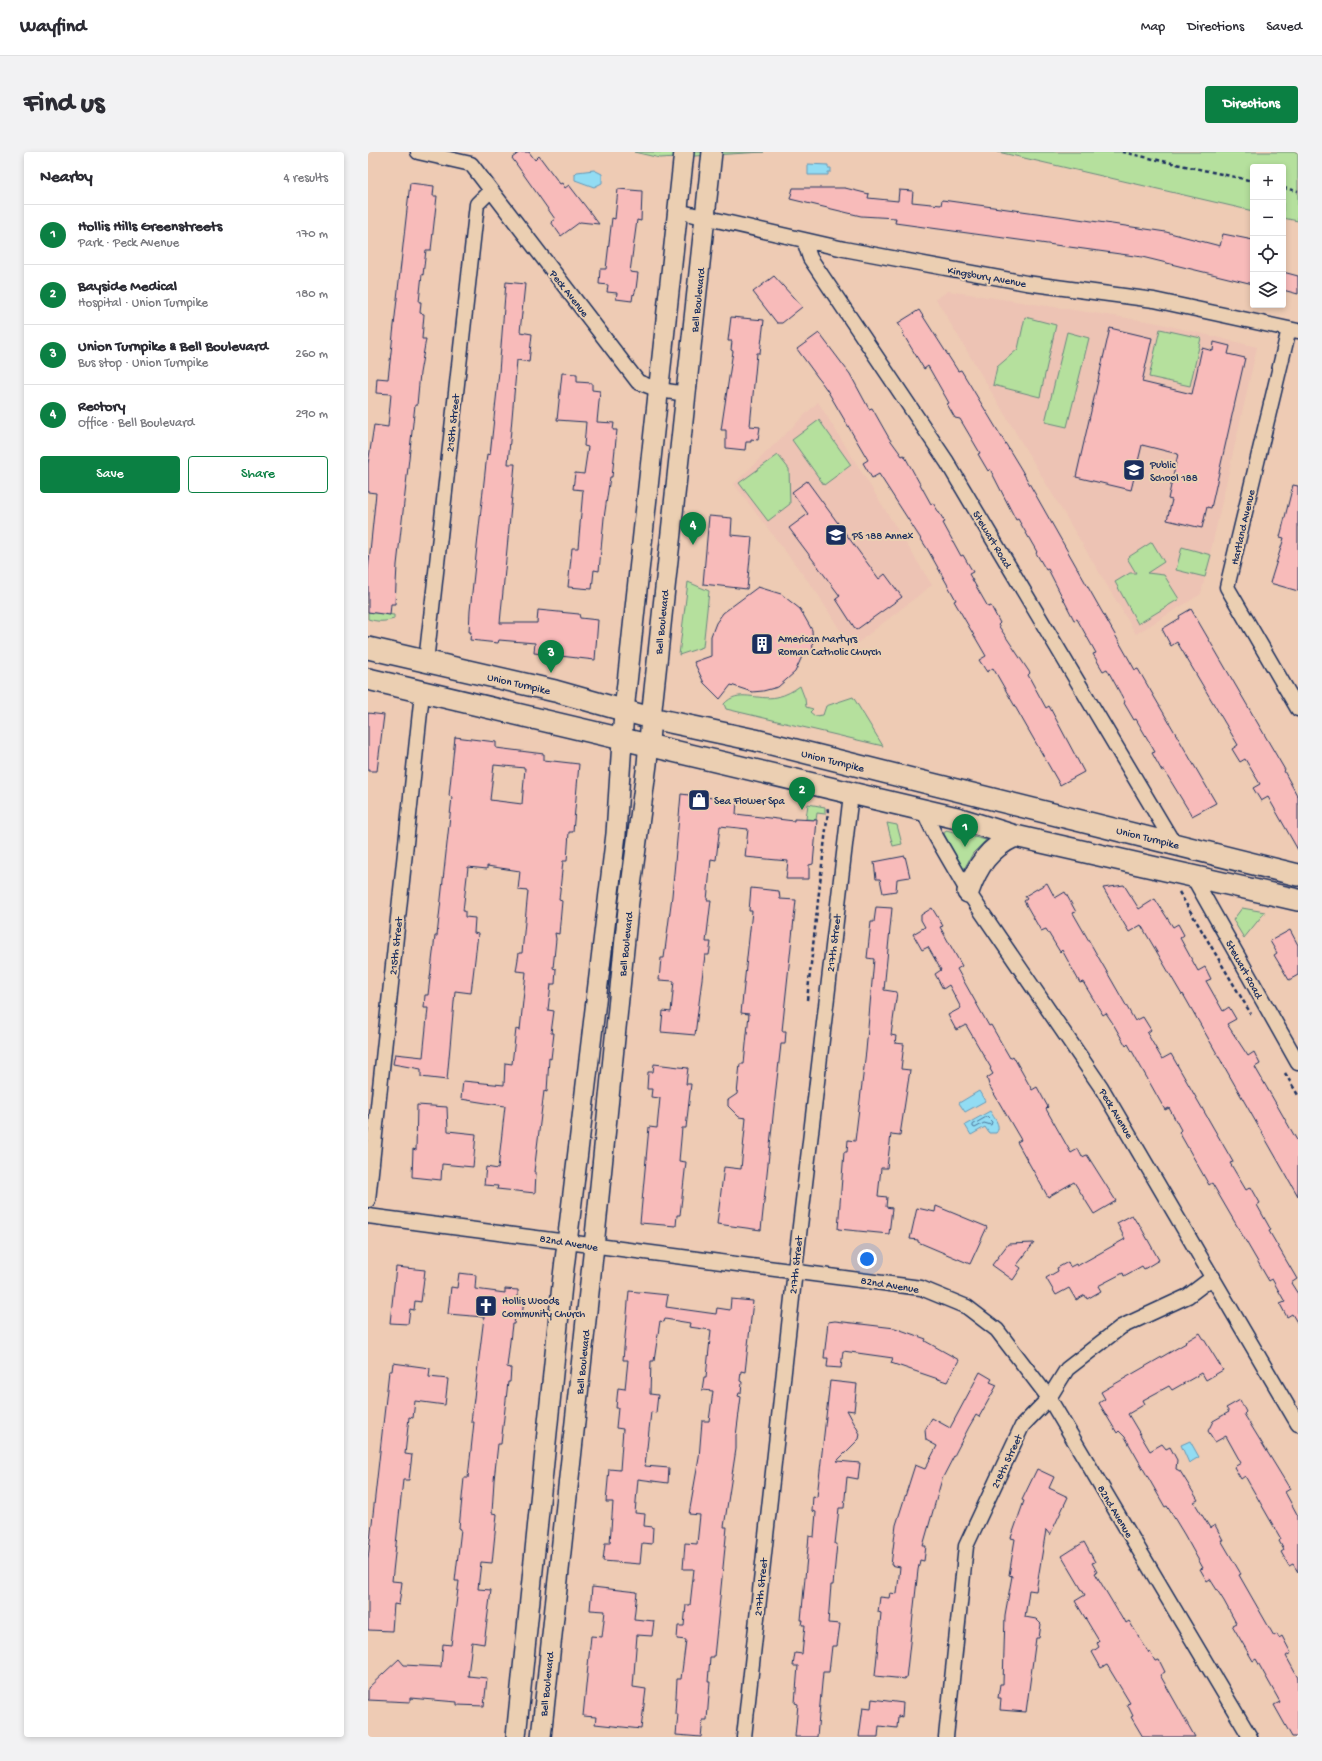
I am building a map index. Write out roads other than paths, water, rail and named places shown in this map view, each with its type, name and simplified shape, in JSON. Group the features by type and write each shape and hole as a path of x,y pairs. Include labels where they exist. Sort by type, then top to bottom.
{"main road":[{"name":"Union Turnpike","path":"368,648 555,691 651,718 755,740 1298,875"},
{"path":"368,679 649,747 957,818 1015,836 1298,900"},
{"path":"968,892 974,874 987,854 1003,842 1015,836"}],"street":[{"name":"Peck Avenue","path":"418,152 471,164 638,382 659,390 687,394"},
{"name":"Bell Boulevard","path":"516,1737 539,1495 567,1241 616,834 624,711 684,152"},
{"name":"Bell Boulevard","path":"541,1737 594,1246 628,909 649,747 712,152"},
{"name":"215th Street","path":"426,662 477,204 491,190"},
{"name":"Kingsbury Avenue","path":"677,211 844,249 1026,283 1154,300 1293,330"},
{"name":"Stewart Road","path":"804,240 810,258 947,462 1174,844"},
{"name":"Hartland Avenue","path":"1293,330 1227,587 1298,709"},
{"name":"215th Street","path":"368,1200 422,693"},
{"name":"217th Street","path":"744,1737 795,1271 850,794"},
{"name":"Peck Avenue","path":"923,810 935,835 968,892 1101,1087 1297,1420"},
{"name":"Stewart Road","path":"1192,875 1298,1063"},
{"name":"82nd Avenue","path":"368,1216 921,1288 967,1307 997,1330 1049,1398 1250,1737"},
{"name":"218th Street","path":"946,1737 966,1546 1022,1426 1049,1398 1067,1369 1121,1326 1188,1296 1213,1277"}],"water":[{"path":"808,164 828,165 828,168 831,168 831,172 828,172 828,175 808,175"},
{"path":"594,170 602,174 602,183 594,187 575,180 575,174 577,172"},
{"path":"979,1091 985,1101 965,1112 959,1103"},
{"path":"990,1111 998,1125 998,1130 996,1133 989,1133 985,1127 971,1135 965,1125"},
{"path":"1190,1441 1199,1457 1189,1463 1181,1445"}],"place":[{"name":"Public School 188","path":"1134,470"},
{"name":"PS 188 Annex","path":"836,535"},
{"name":"Rectory","path":"693,545"},
{"name":"American Martyrs Roman Catholic Church","path":"762,644"},
{"name":"Union Turnpike & Bell Boulevard","path":"551,673"},
{"name":"Sea Flower Spa","path":"699,800"},
{"name":"Bayside Medical","path":"802,810"},
{"name":"Hollis Hills Greenstreets","path":"965,847"},
{"name":"Hollis Woods Community Church","path":"486,1306"}]}
